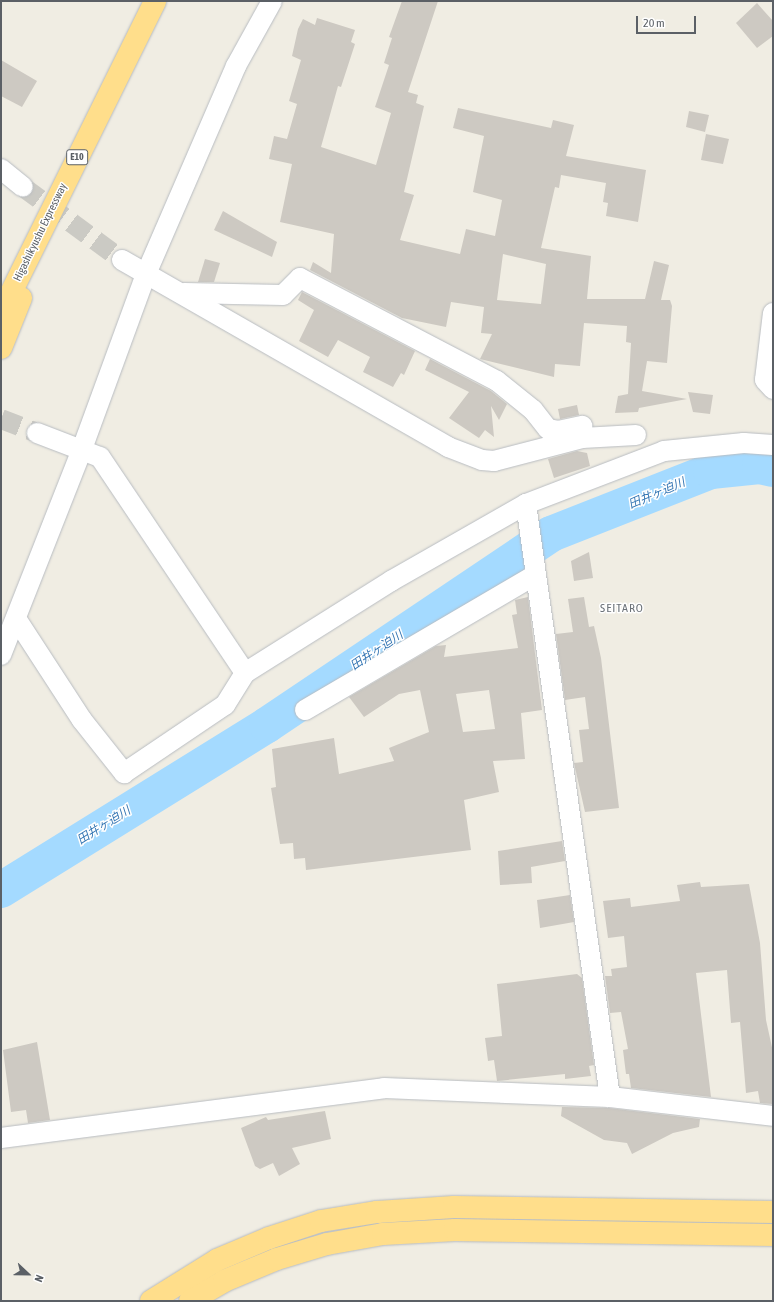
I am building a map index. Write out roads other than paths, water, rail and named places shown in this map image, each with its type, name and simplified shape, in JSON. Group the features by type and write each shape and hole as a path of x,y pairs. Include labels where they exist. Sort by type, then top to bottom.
{"highway":[{"name":"Higashikyushu Expressway","path":"1,313 155,1"},
{"path":"1,348 85,141"},
{"path":"151,1301 217,1260 269,1238 321,1221 377,1212 454,1207 773,1212"},
{"path":"190,1301 224,1281 277,1259 327,1244 383,1234 455,1230 773,1235"}],"street":[{"path":"1,655 17,620 146,274 236,66 272,1"},
{"path":"1,168 22,187"},
{"path":"122,260 182,293 448,447 482,460 494,461 582,438 636,435"},
{"path":"182,293 283,295 300,278 497,381 533,410 548,429 558,431 605,424 636,435 664,452"},
{"path":"773,313 765,380 773,389"},
{"path":"37,433 100,457 116,475 218,636 245,673"},
{"path":"17,620 82,720 124,773 226,705 245,673 391,581 527,511 664,452 744,443 773,445"},
{"path":"527,511 534,569 610,1097"},
{"path":"305,710 534,569"},
{"path":"1,1138 384,1088 610,1097 773,1116"}],"waterway":[{"name":"田井ヶ迫川","path":"1,890 267,725 551,534 711,471 760,466 773,469"}],"tunnel":[{"path":"23,187 122,260"},
{"path":"1,419 37,433"}],"district":[{"name":"SEITARO","path":"622,609"}]}
